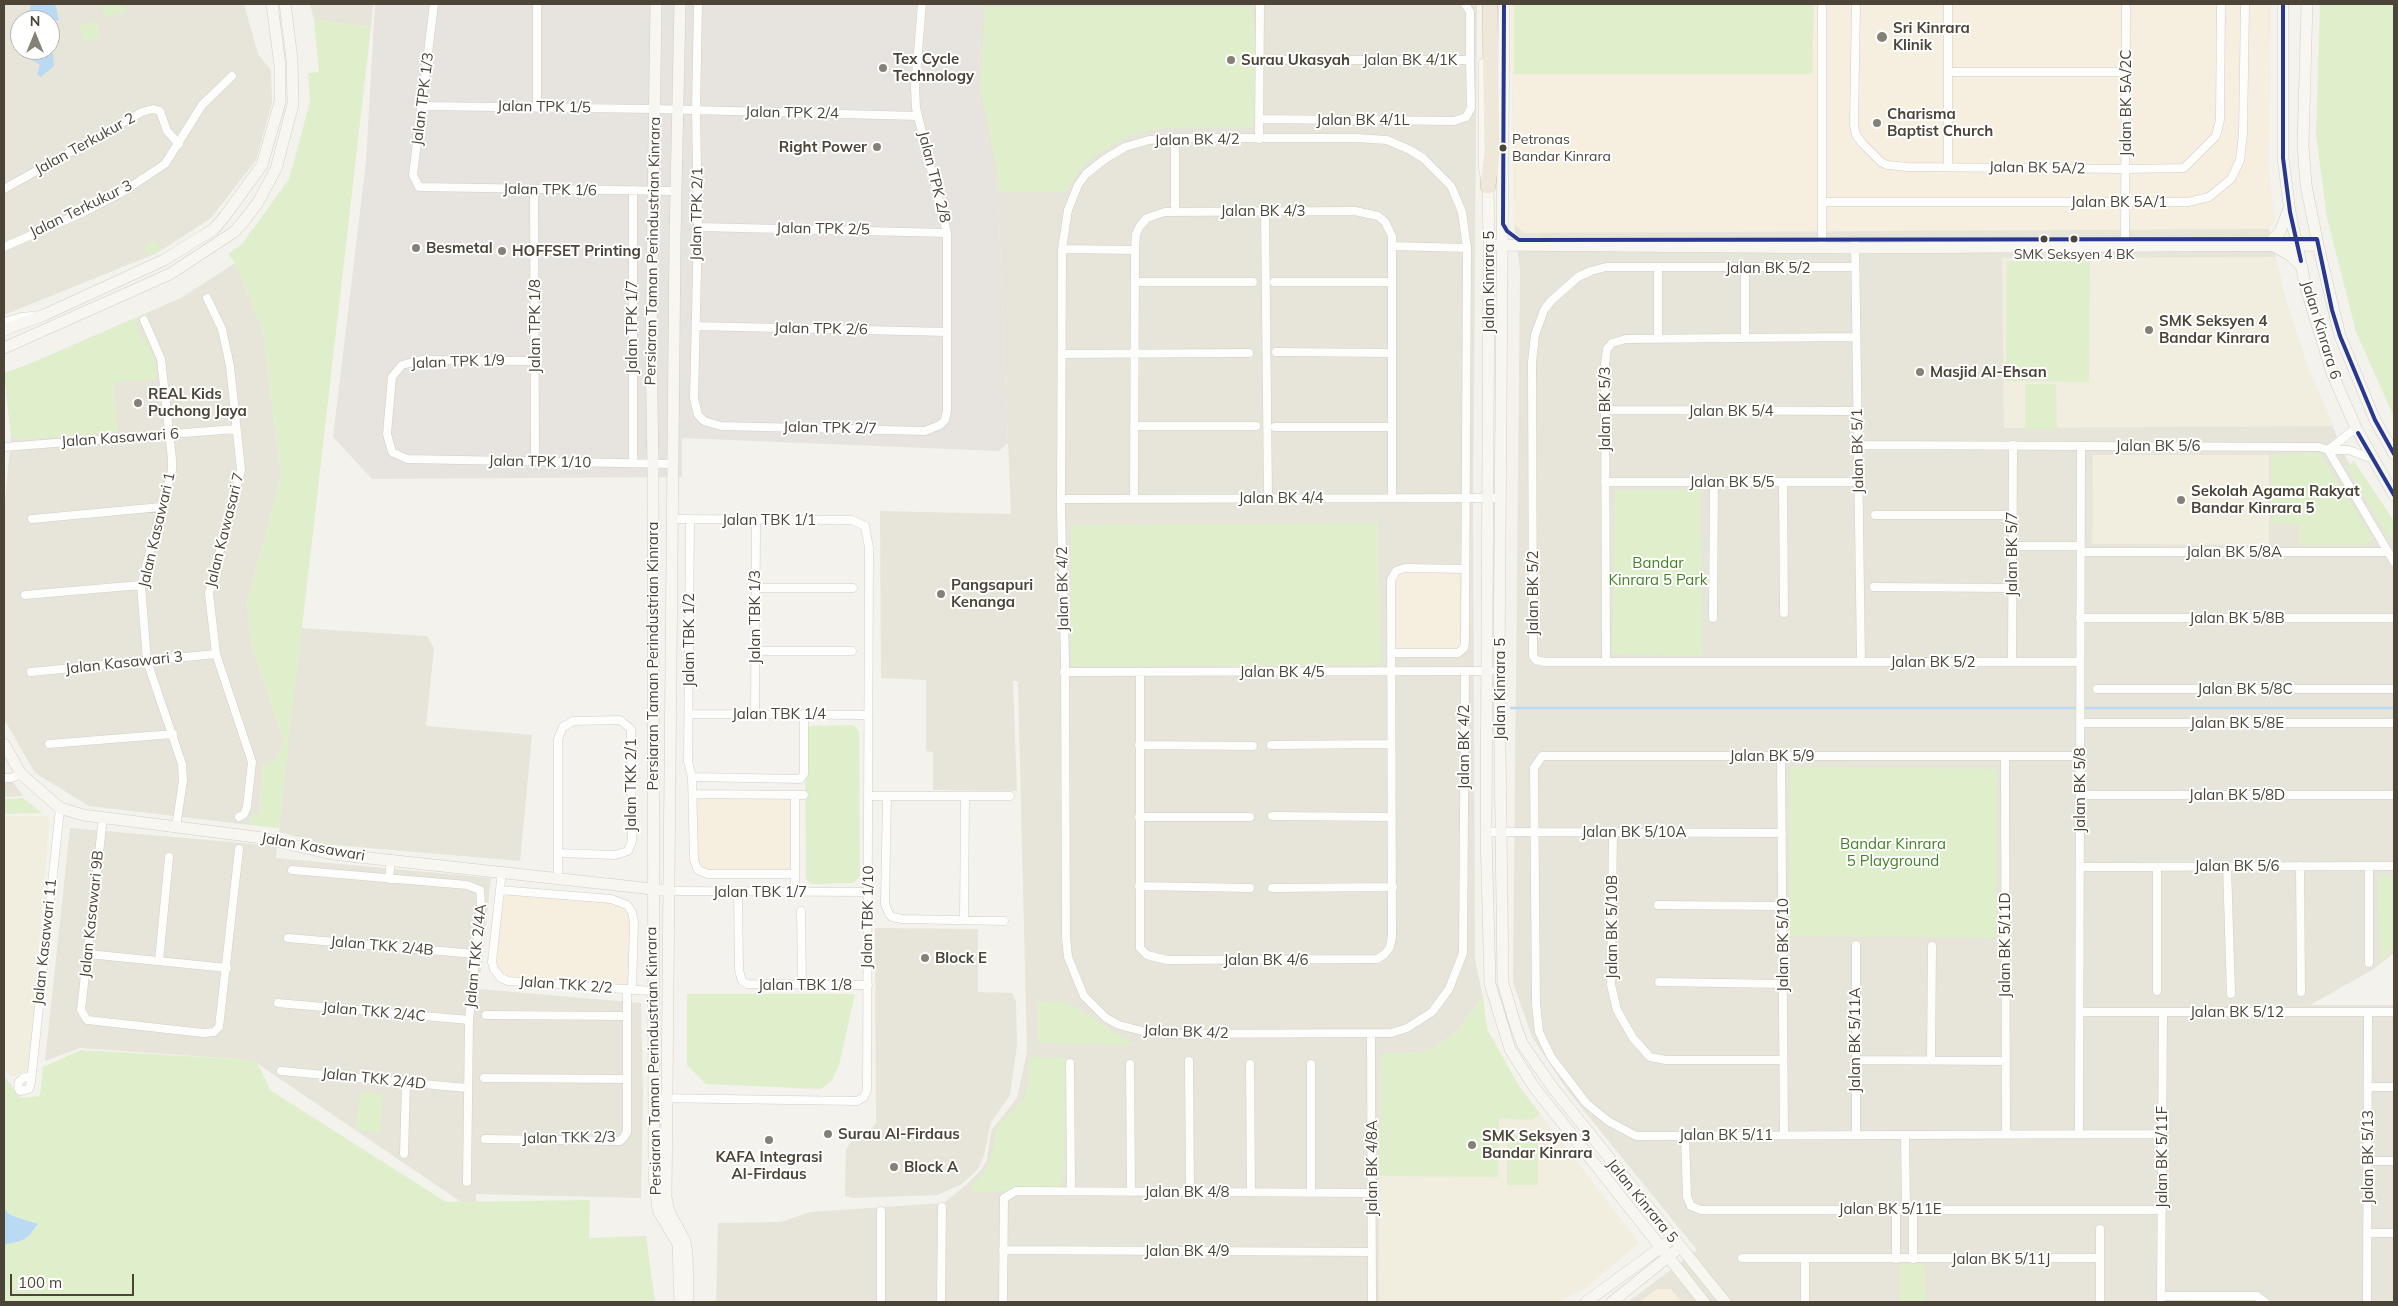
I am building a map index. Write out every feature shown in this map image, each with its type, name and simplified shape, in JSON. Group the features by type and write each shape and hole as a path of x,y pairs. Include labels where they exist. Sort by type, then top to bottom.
{"highway":[{"path":"1488,186 1492,145 1490,4"}],"main road":[{"path":"4,330 44,315 164,260 214,229 240,198 262,165 280,102 280,66 272,4"},
{"path":"4,348 170,274 234,232 243,222 257,204 276,169 293,104 292,59 285,4"},
{"name":"Persiaran Taman Perindustrian Kinrara","path":"656,4 661,109 654,190 651,344 653,464 653,1098 656,1202 663,1219 678,1244 680,1302"},
{"name":"Persiaran Taman Perindustrian Kinrara","path":"680,4 672,519 671,891 666,1197 669,1212 685,1241 688,1264 688,1302"},
{"name":"Jalan Kinrara 5","path":"1484,4 1484,166 1488,186 1489,242 1489,498 1493,671 1502,832 1501,963 1503,983 1516,1027 1524,1046 1553,1088 1725,1302"},
{"name":"Jalan Kinrara 5","path":"1504,4 1501,498 1486,832 1490,984 1510,1049 1534,1087 1666,1251 1704,1302"},
{"name":"Jalan Kinrara 6","path":"2283,4 2282,139 2289,207 2302,267 2320,339 2332,373 2356,428 2394,495"},
{"name":"Jalan Kinrara 6","path":"2307,4 2303,146 2306,185 2317,242 2340,336 2375,420 2394,454"},
{"path":"2273,242 2280,232 2289,207"},
{"path":"1503,224 1507,231 1524,243"},
{"path":"1489,242 1855,244 2317,242"},
{"path":"2273,242 2302,267"},
{"path":"1503,266 1524,243"},
{"name":"Jalan Kasawari","path":"4,744 21,774 60,808 103,818 272,840 332,854 652,888"},
{"name":"Jalan TBK 1/7","path":"652,888 671,891"},
{"path":"1645,1259 1649,1246 1646,1226"},
{"path":"1612,1302 1652,1270 1666,1251 1676,1243"},
{"path":"1586,1302 1645,1259 1666,1251"},
{"path":"1652,1270 1669,1271 1685,1277"}],"street":[{"name":"Jalan TPK 1/3","path":"424,188 415,184 413,175 434,4"},
{"path":"537,4 537,108"},
{"name":"Jalan TPK 2/1","path":"698,4 696,110 698,226 694,399 695,408 704,421"},
{"name":"Jalan TPK 2/8","path":"922,4 915,86 918,116 947,232 947,411"},
{"path":"1259,138 1260,4"},
{"path":"1465,4 1470,12 1470,60"},
{"path":"1822,4 1822,244"},
{"name":"Jalan BK 5A/2","path":"1856,4 1854,114 1856,135 1881,162 1887,165 1948,167 2126,169 2184,168 2216,136 2220,120 2221,4"},
{"path":"1948,4 1948,167"},
{"name":"Jalan BK 5A/2C","path":"2125,243 2126,4"},
{"name":"Jalan BK 5A/1","path":"1822,202 2125,202 2198,200 2216,193 2234,174 2240,160 2243,134 2245,4"},
{"name":"Jalan BK 4/1K","path":"1260,60 1470,60"},
{"name":"Jalan BK 4/1L","path":"1259,119 1454,121 1466,117 1470,108 1470,60"},
{"path":"1948,72 2126,72"},
{"name":"Jalan Terkukur 3","path":"4,246 84,212 121,193 165,164 202,105 232,76"},
{"name":"Jalan TPK 1/5","path":"422,106 661,109"},
{"name":"Jalan Terkukur 2","path":"4,189 142,112 153,109 160,111 167,131 179,144"},
{"name":"Jalan TPK 2/4","path":"661,109 918,116"},
{"path":"1174,212 1175,138"},
{"name":"Jalan BK 4/2","path":"1390,653 1454,653 1461,651 1465,642 1466,248 1462,212 1451,186 1435,168 1410,150 1387,140 1175,138 1149,140 1125,147 1105,159 1086,174 1075,191 1068,210 1062,249 1061,499 1067,952 1084,996 1106,1018 1119,1025 1146,1032 1391,1033 1407,1028 1432,1012 1449,989 1463,953 1465,671"},
{"name":"Jalan TPK 1/6","path":"424,188 676,191"},
{"name":"Jalan TPK 1/8","path":"534,190 535,462"},
{"name":"Jalan TPK 1/7","path":"633,190 633,463"},
{"path":"1265,211 1268,498"},
{"name":"Jalan BK 4/3","path":"1134,499 1136,234 1147,218 1155,214 1265,211 1359,211 1370,213 1385,222 1390,229 1392,246 1392,498"},
{"name":"Jalan TPK 2/5","path":"698,226 947,232"},
{"name":"Jalan BK 5/1","path":"1855,244 1861,662"},
{"path":"1392,246 1466,248"},
{"path":"1062,249 1135,250"},
{"name":"Jalan BK 5/2","path":"1855,267 1606,268 1591,271 1578,277 1551,301 1544,310 1535,335 1532,362 1533,656 1536,660 1544,662 2080,662"},
{"path":"1745,268 1745,338"},
{"path":"1658,269 1658,338"},
{"path":"1135,282 1253,282"},
{"path":"1274,282 1392,282"},
{"name":"Jalan Kawasari 7","path":"207,298 222,329 228,357 241,470 209,593 216,654 252,762 247,807 244,814 239,817"},
{"path":"4,322 20,317 44,315"},
{"name":"Jalan Kasawari 1","path":"144,320 161,359 172,470 141,585 147,661 182,764 183,780 176,828"},
{"name":"Jalan TPK 2/6","path":"696,326 947,332"},
{"name":"Jalan BK 5/3","path":"1606,662 1605,357 1607,349 1612,343 1619,340 1658,338 1856,337"},
{"path":"1276,352 1391,353"},
{"path":"1062,354 1249,353"},
{"name":"Jalan TPK 1/9","path":"408,460 392,452 387,434 392,377 402,365 421,360 535,361"},
{"name":"Jalan BK 5/4","path":"1605,410 1858,411"},
{"name":"Jalan TPK 2/7","path":"704,421 722,426 925,431 940,425 945,420 947,411"},
{"path":"1134,426 1256,426"},
{"path":"1275,427 1391,427"},
{"path":"2356,428 2328,450 2394,562"},
{"name":"Jalan Kasawari 6","path":"4,447 236,429"},
{"name":"Jalan BK 5/6","path":"1858,445 2319,447 2328,450 2349,450 2373,459"},
{"name":"Jalan BK 5/7","path":"2012,662 2013,445"},
{"name":"Jalan BK 5/8","path":"2079,1134 2081,446"},
{"name":"Jalan TPK 1/10","path":"408,460 673,464"},
{"name":"Jalan BK 5/5","path":"1605,482 1858,482"},
{"path":"1713,618 1714,482"},
{"path":"1783,482 1784,614"},
{"name":"Jalan BK 4/4","path":"1061,499 1501,498"},
{"path":"32,519 161,507"},
{"path":"1875,515 2012,515"},
{"name":"Jalan TBK 1/1","path":"672,519 852,520 865,526"},
{"name":"Jalan TBK 1/2","path":"690,520 688,761 692,777 694,860 698,870 708,874 795,874"},
{"name":"Jalan TBK 1/3","path":"755,714 756,520"},
{"name":"Jalan TBK 1/10","path":"653,1098 856,1101 864,1097 867,1090 870,796 868,715 869,548 865,526"},
{"name":"Jalan BK 5/8A","path":"2012,546 2081,549 2387,552"},
{"name":"Jalan BK 4/6","path":"1140,673 1140,948 1147,955 1166,960 1376,959 1385,954 1392,941 1391,580 1396,571 1405,568 1465,569"},
{"path":"24,595 141,585"},
{"path":"1874,587 2011,588"},
{"path":"755,588 853,588"},
{"name":"Jalan BK 5/8B","path":"2080,618 2394,618"},
{"path":"755,651 852,651"},
{"name":"Jalan Kasawari 3","path":"31,672 216,654"},
{"name":"Jalan BK 4/5","path":"1064,672 1493,671"},
{"name":"Jalan BK 5/8C","path":"2096,690 2394,689"},
{"name":"Jalan TBK 1/4","path":"689,714 868,715"},
{"path":"692,777 800,779 804,774 804,714"},
{"name":"Jalan TKK 2/1","path":"558,853 615,855 628,851 632,841 631,729 620,720 573,721 563,727 558,739 558,853 558,877"},
{"name":"Jalan BK 5/8E","path":"2080,723 2394,723"},
{"path":"48,744 173,734"},
{"path":"1271,745 1390,744"},
{"path":"1139,745 1253,746"},
{"name":"Jalan BK 5/9","path":"1534,832 1534,768 1542,756 2080,756"},
{"name":"Jalan BK 5/10","path":"1781,756 1784,1135"},
{"name":"Jalan BK 5/11D","path":"2005,756 2006,1135"},
{"path":"4,778 11,778 21,774"},
{"path":"693,794 804,795"},
{"path":"795,795 795,892"},
{"name":"Jalan BK 5/8D","path":"2080,795 2394,795"},
{"path":"870,796 1010,796"},
{"path":"887,796 886,904 888,914 897,919 1004,921"},
{"path":"964,796 964,920"},
{"name":"Jalan Kasawari 11","path":"31,1076 60,808"},
{"path":"1272,816 1392,817"},
{"path":"1139,817 1250,818"},
{"name":"Jalan Kasawari 9B","path":"103,818 81,1010 87,1020 203,1033 214,1032 219,1027 226,968"},
{"name":"Jalan BK 5/10A","path":"1486,832 1782,833"},
{"name":"Jalan BK 5/11","path":"1534,832 1536,1004 1539,1032 1551,1056 1586,1103 1608,1121 1636,1136 2162,1134"},
{"name":"Jalan BK 5/10B","path":"1613,832 1611,985 1617,1010 1633,1038 1650,1056 1666,1060 1783,1060"},
{"path":"88,954 226,968 239,849"},
{"path":"159,961 168,858"},
{"path":"389,879 391,859"},
{"path":"2227,866 2231,994"},
{"path":"2300,866 2301,992"},
{"path":"2369,866 2369,963"},
{"name":"Jalan BK 5/6","path":"2080,867 2394,866"},
{"path":"2157,867 2157,992"},
{"name":"Jalan TKK 2/4A","path":"292,870 467,885 480,890 482,897 469,1020 467,1182"},
{"name":"Jalan TKK 2/2","path":"502,871 492,962 494,969 501,978 508,981 653,991"},
{"path":"1139,886 1250,888"},
{"path":"1272,888 1393,888"},
{"name":"Jalan TKK 2/2","path":"500,890 611,899 627,906 632,912 634,922 629,990"},
{"name":"Jalan TBK 1/7","path":"671,891 868,892"},
{"name":"Jalan TBK 1/8","path":"738,892 739,970 742,981 754,986 868,985"},
{"path":"1658,905 1782,906"},
{"path":"801,911 802,986"},
{"name":"Jalan TKK 2/4B","path":"288,938 476,954"},
{"name":"Jalan BK 5/11A","path":"1856,945 1856,1135"},
{"path":"1931,1061 1932,946"},
{"path":"1659,982 1783,984"},
{"name":"Jalan TKK 2/3","path":"484,1138 620,1141 627,1132 626,1016 629,990"},
{"name":"Jalan TKK 2/4C","path":"278,1003 469,1020"},
{"name":"Jalan BK 5/12","path":"2080,1012 2394,1012"},
{"name":"Jalan BK 5/11F","path":"2161,1299 2163,1012"},
{"name":"Jalan BK 5/13","path":"2367,1302 2368,1012"},
{"path":"486,1015 626,1016"},
{"name":"Jalan BK 4/8A","path":"1372,1034 1372,1302"},
{"path":"1855,1060 2006,1061"},
{"path":"1190,1061 1190,1192"},
{"path":"1070,1063 1071,1191"},
{"path":"1130,1064 1131,1192"},
{"path":"1250,1064 1251,1192"},
{"path":"1311,1064 1311,1193"},
{"name":"Jalan TKK 2/4D","path":"281,1071 467,1088"},
{"path":"484,1078 627,1079"},
{"path":"404,1154 406,1083"},
{"path":"2368,1087 2394,1087"},
{"name":"Jalan BK 5/11E","path":"1685,1135 1687,1197 1691,1206 1701,1210 2162,1210"},
{"path":"1906,1135 1913,1259"},
{"path":"2367,1161 2394,1161"},
{"name":"Jalan BK 4/8","path":"1003,1250 1004,1198 1016,1191 1372,1193"},
{"path":"940,1302 942,1207"},
{"path":"1896,1209 1900,1259"},
{"path":"880,1211 881,1302"},
{"path":"2100,1229 2100,1302"},
{"path":"2367,1234 2394,1233"},
{"path":"1003,1250 1003,1302"},
{"name":"Jalan BK 4/9","path":"1003,1250 1372,1252"},
{"name":"Jalan BK 5/11J","path":"1742,1258 2100,1258"},
{"path":"1805,1258 1805,1302"},
{"path":"2161,1299 2257,1296 2265,1302"}],"shaded area":[{"path":"4,4 244,4 258,54 271,70 272,103 256,160 211,218 157,253 4,315"},
{"path":"310,4 373,4 371,27 314,20"},
{"path":"375,4 982,4 977,89 998,197 1008,443 999,451 682,438 682,477 372,479 333,437 366,162"},
{"path":"982,4 1477,4 1473,511 1475,960 1483,997 1457,1031 1433,1049 1421,1052 1380,1055 1379,1302 716,1302 718,1223 781,1222 810,1212 944,1203 981,1170 987,1160 991,1131 1017,1098 1027,1052 1018,681 1013,681 1017,791 933,790 933,752 926,751 926,680 881,678 880,511 1011,514 998,197 977,89"},
{"path":"1511,4 2271,4 2268,166 2274,220 2269,229 2285,297 2306,363 2345,456 2394,538 2394,953 2374,969 2310,1005 2394,1005 2394,1302 1628,1302 1697,1250 1568,1091 1532,1037 1513,982 1520,270 1514,224"},
{"path":"1511,4 2271,4 2268,166 2274,220 2269,229 1524,233 1514,224"},
{"name":"SMK Seksyen 4 Bandar Kinrara","path":"2276,257 2285,297 2306,363 2334,426 2004,428 2002,258"},
{"path":"235,263 263,331 281,477 247,603 251,644 284,742 276,760 263,766 259,814 251,814 250,825 89,806 35,773 4,719 4,513 11,435 4,373 27,365 181,298"},
{"name":"Sekolah Agama Rakyat Bandar Kinrara 5","path":"2093,455 2269,455 2269,545 2092,544"},
{"path":"1460,571 1460,648 1457,650 1394,650 1394,580 1396,575 1405,572"},
{"path":"297,628 427,636 434,648 426,726 532,735 520,861 323,844 279,832"},
{"path":"4,770 23,796 4,797"},
{"path":"696,797 792,799 792,871 709,871 700,867 697,859"},
{"path":"4,816 47,816 49,823 29,1070 12,1077 4,1068"},
{"path":"70,828 277,846 276,858 491,878 479,989 641,1003 643,1095 641,1198 476,1194 476,1212 252,1060 80,1048 45,1061"},
{"path":"503,894 620,904 631,921 628,984 505,976 499,971 495,961"},
{"path":"875,928 978,929 978,992 1012,993 1016,1002 1017,1045 1010,1095 991,1122 984,1155 978,1169 962,1184 937,1195 852,1198 845,1196 846,1149 853,1139 870,1130 876,1123"},
{"name":"SMK Seksyen 3 Bandar Kinrara","path":"1483,997 1487,1029 1519,1086 1639,1243 1586,1288 1558,1302 1379,1302 1380,1054 1421,1052 1433,1049 1457,1031"},
{"path":"1657,1289 1671,1289 1682,1302 1639,1302"},
{"path":"2188,1299 2257,1299 2261,1302 2188,1302"}],"green space":[{"path":"101,4 124,4 126,11 104,17"},
{"path":"1514,4 1814,4 1812,74 1514,74"},
{"path":"2320,4 2394,4 2394,417 2356,332 2327,218 2316,134"},
{"path":"985,7 1252,7 1260,88 1253,127 1177,127 1143,131 1127,137 1094,156 1082,167 1066,192 999,192 997,171 980,89"},
{"path":"314,20 371,27 279,828 250,825 251,814 259,814 263,766 276,760 284,742 251,644 247,603 281,477 263,331 235,263 228,254 242,244 289,179 310,102 308,73 319,72"},
{"path":"97,21 101,37 83,42 79,26"},
{"path":"155,240 162,249 149,256 144,247"},
{"path":"2007,261 2090,262 2089,382 2006,381"},
{"path":"148,313 149,317 135,323 142,340 146,339 154,359 157,379 114,382 118,432 17,440 11,435 4,373"},
{"path":"2025,384 2056,384 2057,429 2025,429"},
{"path":"2320,453 2373,539 2366,545 2299,545 2299,524 2273,524 2272,455"},
{"path":"2354,461 2394,521 2394,535 2389,538 2346,467"},
{"name":"Bandar Kinrara 5 Park","path":"1615,490 1700,490 1703,656 1612,654"},
{"path":"1378,523 1381,665 1071,666 1071,525"},
{"path":"853,725 859,731 860,876 853,883 810,884 806,878 805,726"},
{"name":"Bandar Kinrara 5 Playground","path":"1790,767 1997,769 1996,938 1789,936"},
{"path":"23,798 42,813 4,814 4,799"},
{"path":"2378,876 2394,876 2394,949 2380,962"},
{"path":"687,994 855,994 839,1065 832,1080 821,1089 706,1084 687,1065"},
{"path":"1483,997 1487,1029 1519,1086 1540,1114 1532,1120 1499,1118 1498,1177 1379,1176 1380,1054 1421,1052 1433,1049 1457,1031"},
{"path":"1066,1001 1135,1045 1038,1043 1037,1002"},
{"path":"81,1050 254,1060 270,1090 446,1202 590,1200 589,1238 646,1236 655,1302 4,1302 4,1245 21,1241 29,1236 38,1224 10,1215 4,1208 4,1076 21,1098 40,1096 43,1067"},
{"path":"1029,1057 1067,1058 1063,1180 1060,1187 971,1193 971,1187 987,1168 994,1146 996,1127 1023,1099 1027,1090"},
{"path":"360,1092 383,1094 380,1133 356,1130"},
{"path":"1507,1135 1538,1135 1538,1185 1507,1185"},
{"path":"1900,1264 1925,1264 1926,1302 1900,1302"}],"water":[{"path":"31,4 55,4 56,10 30,10"},
{"path":"32,60 54,60 54,66 41,77 37,74 40,65"},
{"path":"4,1208 10,1215 38,1224 29,1236 21,1241 4,1245"}],"waterway":[{"path":"1511,708 2394,708"}],"transit line":[{"path":"1504,4 1503,224 1507,231 1519,240 2317,239 2332,310 2340,336 2375,420 2394,454"},
{"path":"2283,4 2283,158 2290,212 2301,261"},
{"path":"2358,433 2394,495"}],"place":[{"name":"Sri Kinrara Klinik","path":"1882,37"},
{"name":"Surau Ukasyah","path":"1231,60"},
{"name":"Tex Cycle Technology","path":"883,68"},
{"name":"Charisma Baptist Church","path":"1877,123"},
{"name":"Right Power","path":"877,147"},
{"name":"Petronas Bandar Kinrara","path":"1503,148"},
{"name":"SMK Seksyen 4 BK","path":"2074,239"},
{"name":"Besmetal","path":"416,248"},
{"name":"HOFFSET Printing","path":"502,251"},
{"name":"SMK Seksyen 4 Bandar Kinrara","path":"2149,330"},
{"name":"Masjid Al-Ehsan","path":"1920,372"},
{"name":"REAL Kids Puchong Jaya","path":"138,403"},
{"name":"Sekolah Agama Rakyat Bandar Kinrara 5","path":"2181,500"},
{"name":"Pangsapuri Kenanga","path":"941,594"},
{"name":"Block E","path":"925,958"},
{"name":"Surau Al-Firdaus","path":"828,1134"},
{"name":"KAFA Integrasi Al-Firdaus","path":"769,1140"},
{"name":"SMK Seksyen 3 Bandar Kinrara","path":"1472,1145"},
{"name":"Block A","path":"894,1167"}]}
